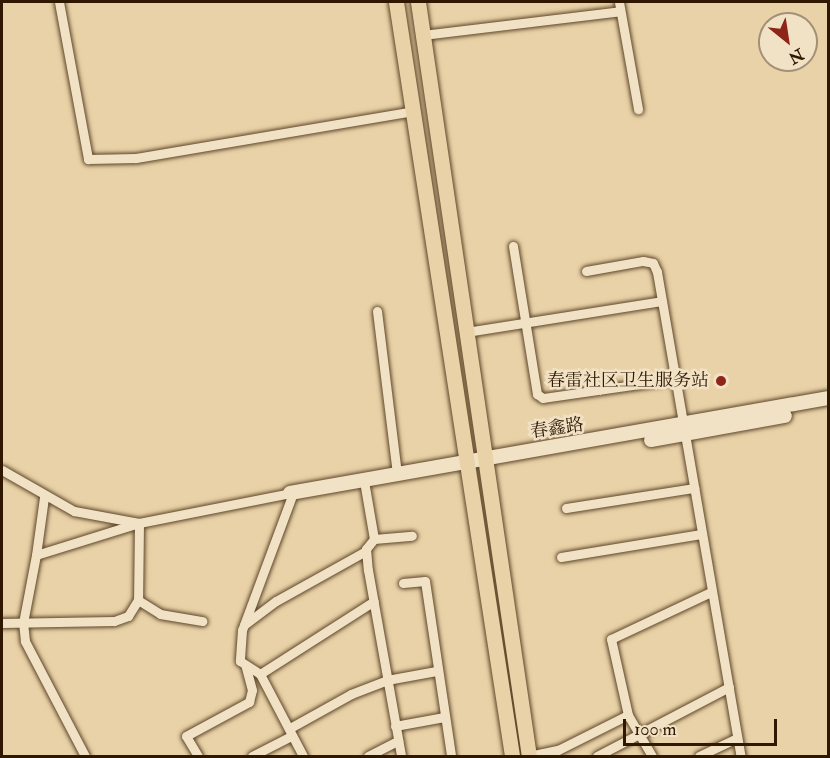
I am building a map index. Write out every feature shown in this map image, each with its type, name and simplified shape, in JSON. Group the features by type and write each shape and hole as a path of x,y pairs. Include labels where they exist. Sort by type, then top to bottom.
{"main road":[{"path":"396,2 413,111 536,756"},
{"path":"418,2 466,332 512,756"},
{"name":"春鑫路","path":"684,430 828,399"},
{"name":"春鑫路","path":"292,493 480,460 828,408"}],"street":[{"path":"59,2 88,159 136,158 413,111"},
{"path":"423,35 619,6 638,109"},
{"path":"513,246 537,394 543,398 675,380"},
{"path":"586,271 653,263 662,301 741,756"},
{"path":"466,332 662,301"},
{"path":"377,311 397,475"},
{"path":"2,470 25,479 45,497 74,511 139,523"},
{"path":"244,625 276,601 366,551 374,539 364,481"},
{"path":"566,508 694,488"},
{"path":"36,555 139,523 292,493"},
{"path":"292,493 244,625 240,662 260,674 303,756"},
{"path":"45,497 23,622 25,642 85,756"},
{"path":"2,623 114,621 136,610 139,523"},
{"path":"561,556 701,534"},
{"path":"374,539 412,536"},
{"path":"366,551 400,756"},
{"path":"403,583 425,581 436,671 451,756"},
{"path":"652,756 641,732 628,715 611,639 711,592"},
{"path":"138,600 160,614 202,621"},
{"path":"260,674 374,601"},
{"path":"198,756 186,736 249,702 252,690 246,667"},
{"path":"252,756 290,732 387,680 436,671"},
{"path":"597,756 729,687"},
{"path":"536,756 628,715"},
{"path":"395,726 444,717"},
{"path":"699,756 737,738"},
{"path":"368,756 398,741"}],"place":[{"name":"春雷社区卫生服务站","path":"721,381"}]}
